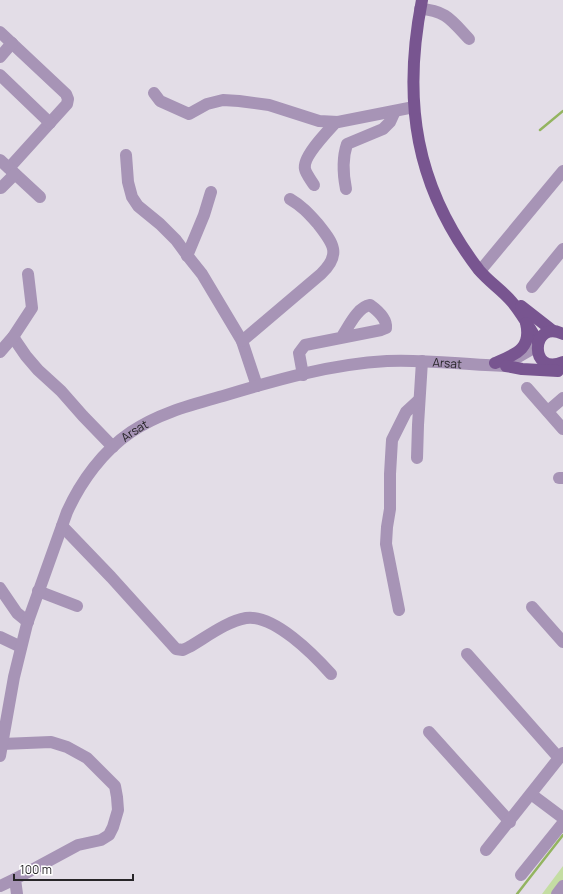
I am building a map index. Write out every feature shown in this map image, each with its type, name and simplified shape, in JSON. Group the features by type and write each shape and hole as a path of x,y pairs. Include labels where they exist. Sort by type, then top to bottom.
{"main road":[{"path":"421,4 413,56 418,93 414,106 415,121 423,162 434,196 446,220 480,271 515,303 560,331"},
{"path":"515,303 525,318 538,344 540,357 548,364 553,365 563,362"},
{"path":"495,364 513,355 525,343 528,333 525,318"},
{"path":"538,344 546,333 560,331"},
{"path":"495,364 522,369 563,371"}],"street":[{"path":"421,4 438,11 450,19 470,39"},
{"path":"0,32 66,94 68,98 67,104 8,167 0,188"},
{"path":"0,57 12,43"},
{"path":"0,75 50,123"},
{"path":"154,93 160,101 189,114 207,104 223,100 269,105 319,121 336,122 414,106"},
{"path":"346,189 343,176 344,153 347,144 383,129 390,122 395,111"},
{"path":"314,185 305,170 304,165 306,159 336,122"},
{"path":"126,155 128,182 132,197 138,206 160,224 176,240 202,274 242,341 257,386"},
{"path":"8,167 40,197"},
{"path":"480,271 563,171"},
{"path":"188,256 204,215 210,192"},
{"path":"242,341 321,274 329,266 332,260 333,245 330,238 307,211 290,199"},
{"path":"532,287 561,255"},
{"path":"0,352 13,337 32,308 28,274"},
{"path":"13,337 38,370 61,391 82,416 113,447"},
{"path":"303,375 299,353 302,348 309,344 341,338"},
{"path":"495,364 518,357 538,344"},
{"name":"Arsat","path":"1,750 14,677 28,622 62,526 74,498 86,477 113,447 130,432 163,415 183,407 257,386 338,366 385,361 495,364"},
{"path":"417,458 422,361"},
{"path":"495,364 548,364"},
{"path":"527,388 563,429"},
{"path":"548,411 563,398"},
{"path":"399,610 386,544 386,527 390,509 392,440 406,412 420,400"},
{"path":"62,526 111,577 176,649 183,650 189,648 234,621 247,618 255,619 272,624 289,634 316,657 331,674"},
{"path":"0,588 17,614 28,622"},
{"path":"38,592 77,606"},
{"path":"532,608 563,642"},
{"path":"0,637 22,647"},
{"path":"467,654 561,755 510,822 486,850"},
{"path":"429,732 510,822"},
{"path":"0,886 78,845 101,840 109,835 118,810 118,797 115,786 87,758 67,746 51,742 1,750"},
{"path":"531,794 563,818"},
{"path":"521,875 563,823"},
{"path":"15,879 16,894"},
{"path":"557,894 563,886"}],"green space":[{"path":"563,866 563,894 542,894"}],"waterway":[{"path":"540,130 563,111"},
{"path":"517,894 563,835"}]}
